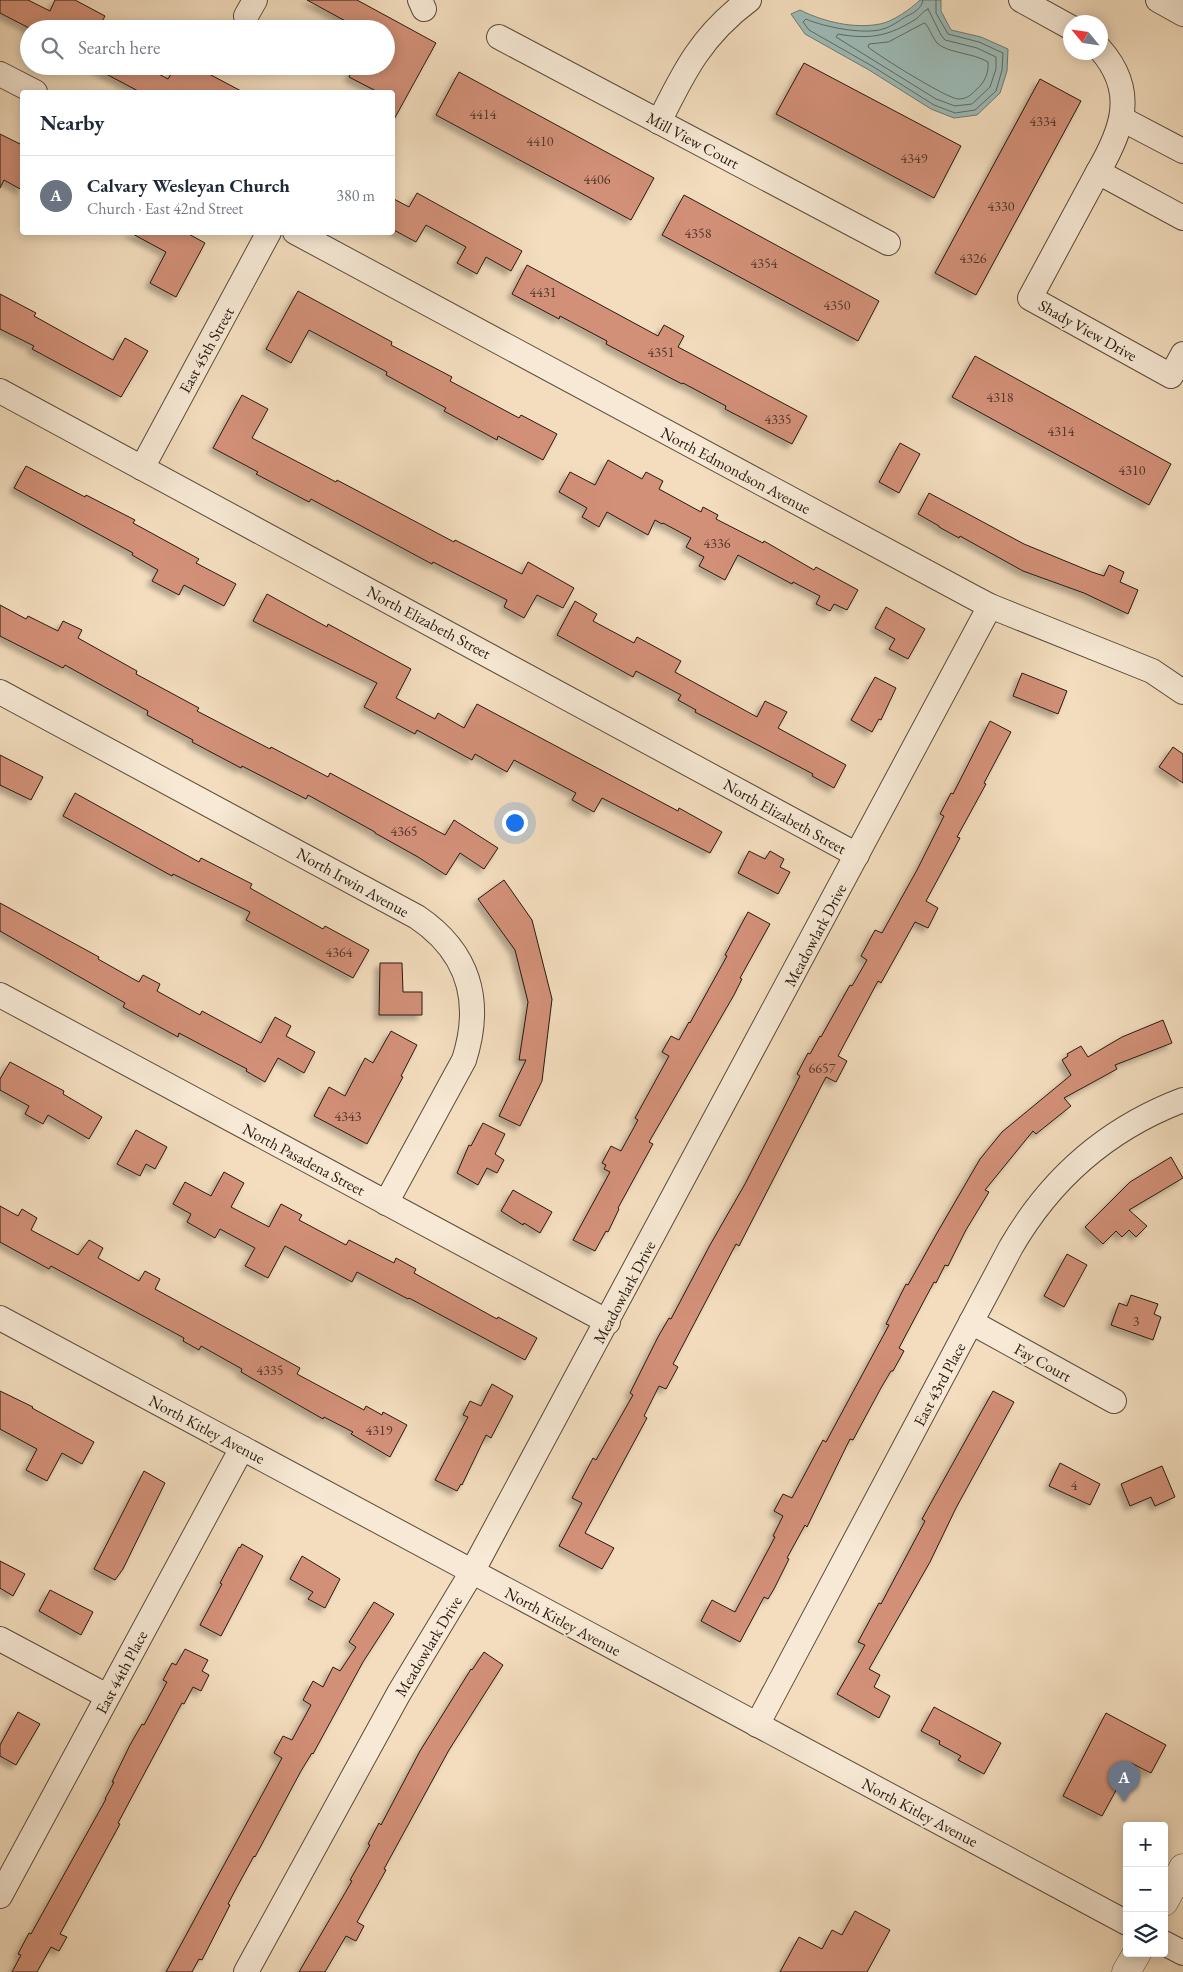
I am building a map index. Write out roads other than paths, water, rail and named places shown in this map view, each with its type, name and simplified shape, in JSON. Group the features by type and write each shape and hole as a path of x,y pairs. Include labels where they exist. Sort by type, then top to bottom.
{"street":[{"path":"659,122 683,74 698,50 723,21 749,0"},
{"path":"1021,0 1063,23"},
{"path":"1158,0 1183,14"},
{"name":"Mill View Court","path":"499,37 888,243"},
{"name":"Shady View Drive","path":"1108,59 1120,82 1123,101 1122,119 1113,146 1030,298 1171,376 1183,354"},
{"path":"0,74 31,90"},
{"path":"1122,119 1183,151"},
{"path":"1098,172 1183,218"},
{"name":"East 45th Street","path":"142,468 267,235"},
{"name":"North Edmondson Avenue","path":"301,235 990,606 1152,671 1183,692"},
{"name":"North Elizabeth Street","path":"0,391 857,855"},
{"name":"Meadowlark Drive","path":"246,1972 398,1693 472,1572 608,1322 990,606"},
{"name":"North Irwin Avenue","path":"0,692 417,917 440,935 452,950 462,966 469,984 473,1015 468,1045 464,1060 386,1203"},
{"name":"North Pasadena Street","path":"0,995 608,1322"},
{"name":"East 43rd Place","path":"757,1725 1020,1230 1060,1179 1110,1137 1141,1118 1183,1100"},
{"name":"North Kitley Avenue","path":"0,1318 1123,1921"},
{"name":"Fay Court","path":"971,1322 1114,1401"},
{"name":"East 44th Place","path":"0,1896 242,1448"},
{"path":"0,1639 107,1696"},
{"path":"1168,1895 1183,1868"},
{"path":"1168,1945 1183,1954"},
{"path":"1126,1972 1135,1957"}],"water":[{"path":"920,0 941,0 941,11 951,30 981,37 1008,49 1007,71 1000,93 977,115 954,118 931,109 869,70 805,34 791,14 800,10 819,18 850,25 880,24 896,18"}],"place":[{"name":"Calvary Wesleyan Church","path":"1124,1802"}]}
